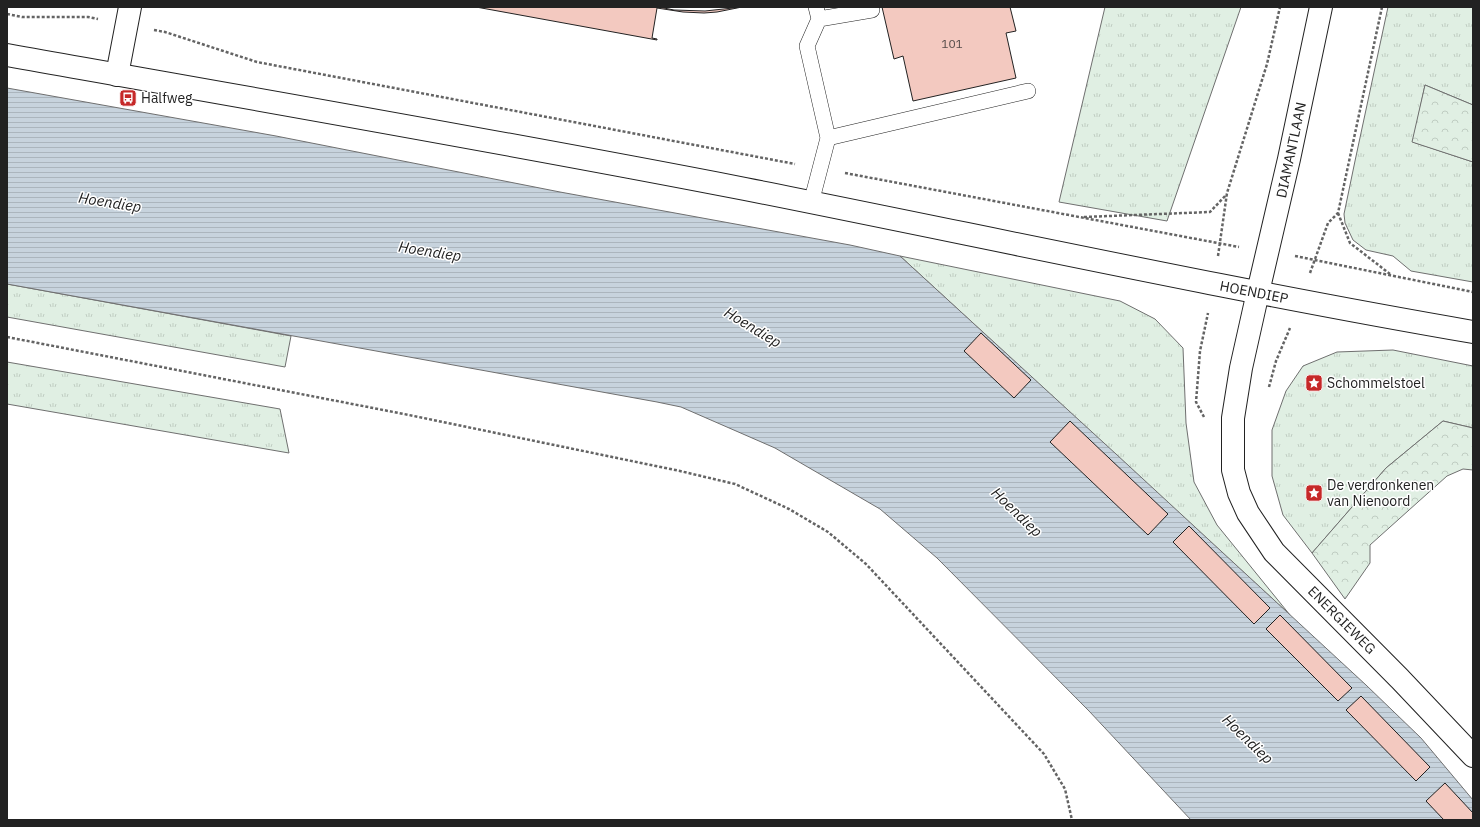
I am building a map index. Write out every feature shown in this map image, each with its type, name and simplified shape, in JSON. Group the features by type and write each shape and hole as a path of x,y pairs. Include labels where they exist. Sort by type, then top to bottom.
{"main road":[{"name":"DIAMANTLAAN","path":"1258,292 1289,159 1321,7"},
{"path":"117,74 128,16"},
{"name":"HOENDIEP","path":"7,55 497,143 810,203 1214,284 1473,332"},
{"name":"ENERGIEWEG","path":"1258,292 1241,368 1233,418 1233,470 1239,493 1248,513 1274,552 1400,679 1473,756"}],"lane":[{"path":"810,203 828,138 807,46 817,13 872,10"},
{"path":"828,138 1028,91"}],"path":[{"path":"1207,423 1196,402 1200,351 1214,284 1227,194 1267,64 1280,7"},
{"path":"1268,390 1276,361 1328,223 1338,213 1382,7"},
{"path":"7,14 22,16 128,16 165,32 257,62 1220,244 1315,259 1473,292"},
{"path":"1078,217 1210,212 1227,194"},
{"path":"1338,213 1350,243 1391,275"},
{"path":"7,337 409,415 680,471 735,484 789,509 828,532 866,564 1044,754 1065,789 1072,820"}],"green space":[{"path":"1105,7 1241,7 1167,221 1059,202"},
{"path":"1388,7 1473,7 1473,105 1425,85 1413,142 1473,162 1473,282 1411,271 1393,256 1366,250 1353,240 1345,223 1344,214"},
{"path":"1425,85 1473,105 1473,162 1412,142"},
{"path":"900,256 1120,301 1155,319 1183,348 1186,423 1194,482 1217,525 1290,615"},
{"path":"7,284 291,336 285,367 7,317"},
{"path":"1393,350 1473,366 1473,428 1443,421 1386,468 1312,553 1283,515 1272,476 1272,430 1286,391 1303,366 1337,352"},
{"path":"7,362 280,409 289,453 7,404"},
{"path":"1443,421 1473,428 1473,470 1463,469 1447,476 1370,545 1370,563 1345,599 1312,553 1386,468"}],"water":[{"name":"Hoendiep","path":"7,88 276,136 560,192 850,245 900,256 1366,685 1421,738 1473,800 1473,820 1191,820 1089,711 937,558 880,509 775,448 681,407 7,284"}],"building":[{"path":"476,7 659,7 674,10 705,11 742,7 704,13 683,12 657,8 652,38 657,40"},
{"path":"882,7 1010,7 1016,31 1006,33 1016,78 913,101 903,56 894,59"},
{"path":"981,333 1031,380 1014,398 964,351"},
{"path":"1070,421 1168,514 1148,535 1050,442"},
{"path":"1189,526 1270,608 1254,624 1173,542"},
{"path":"1280,615 1352,688 1338,701 1266,629"},
{"path":"1361,696 1430,767 1416,781 1346,710"},
{"path":"1445,783 1473,813 1473,820 1444,820 1426,801"}],"place":[{"name":"Halfweg","path":"128,98"},
{"name":"Schommelstoel","path":"1314,383"},
{"name":"De verdronkenen van Nienoord","path":"1314,493"}]}
